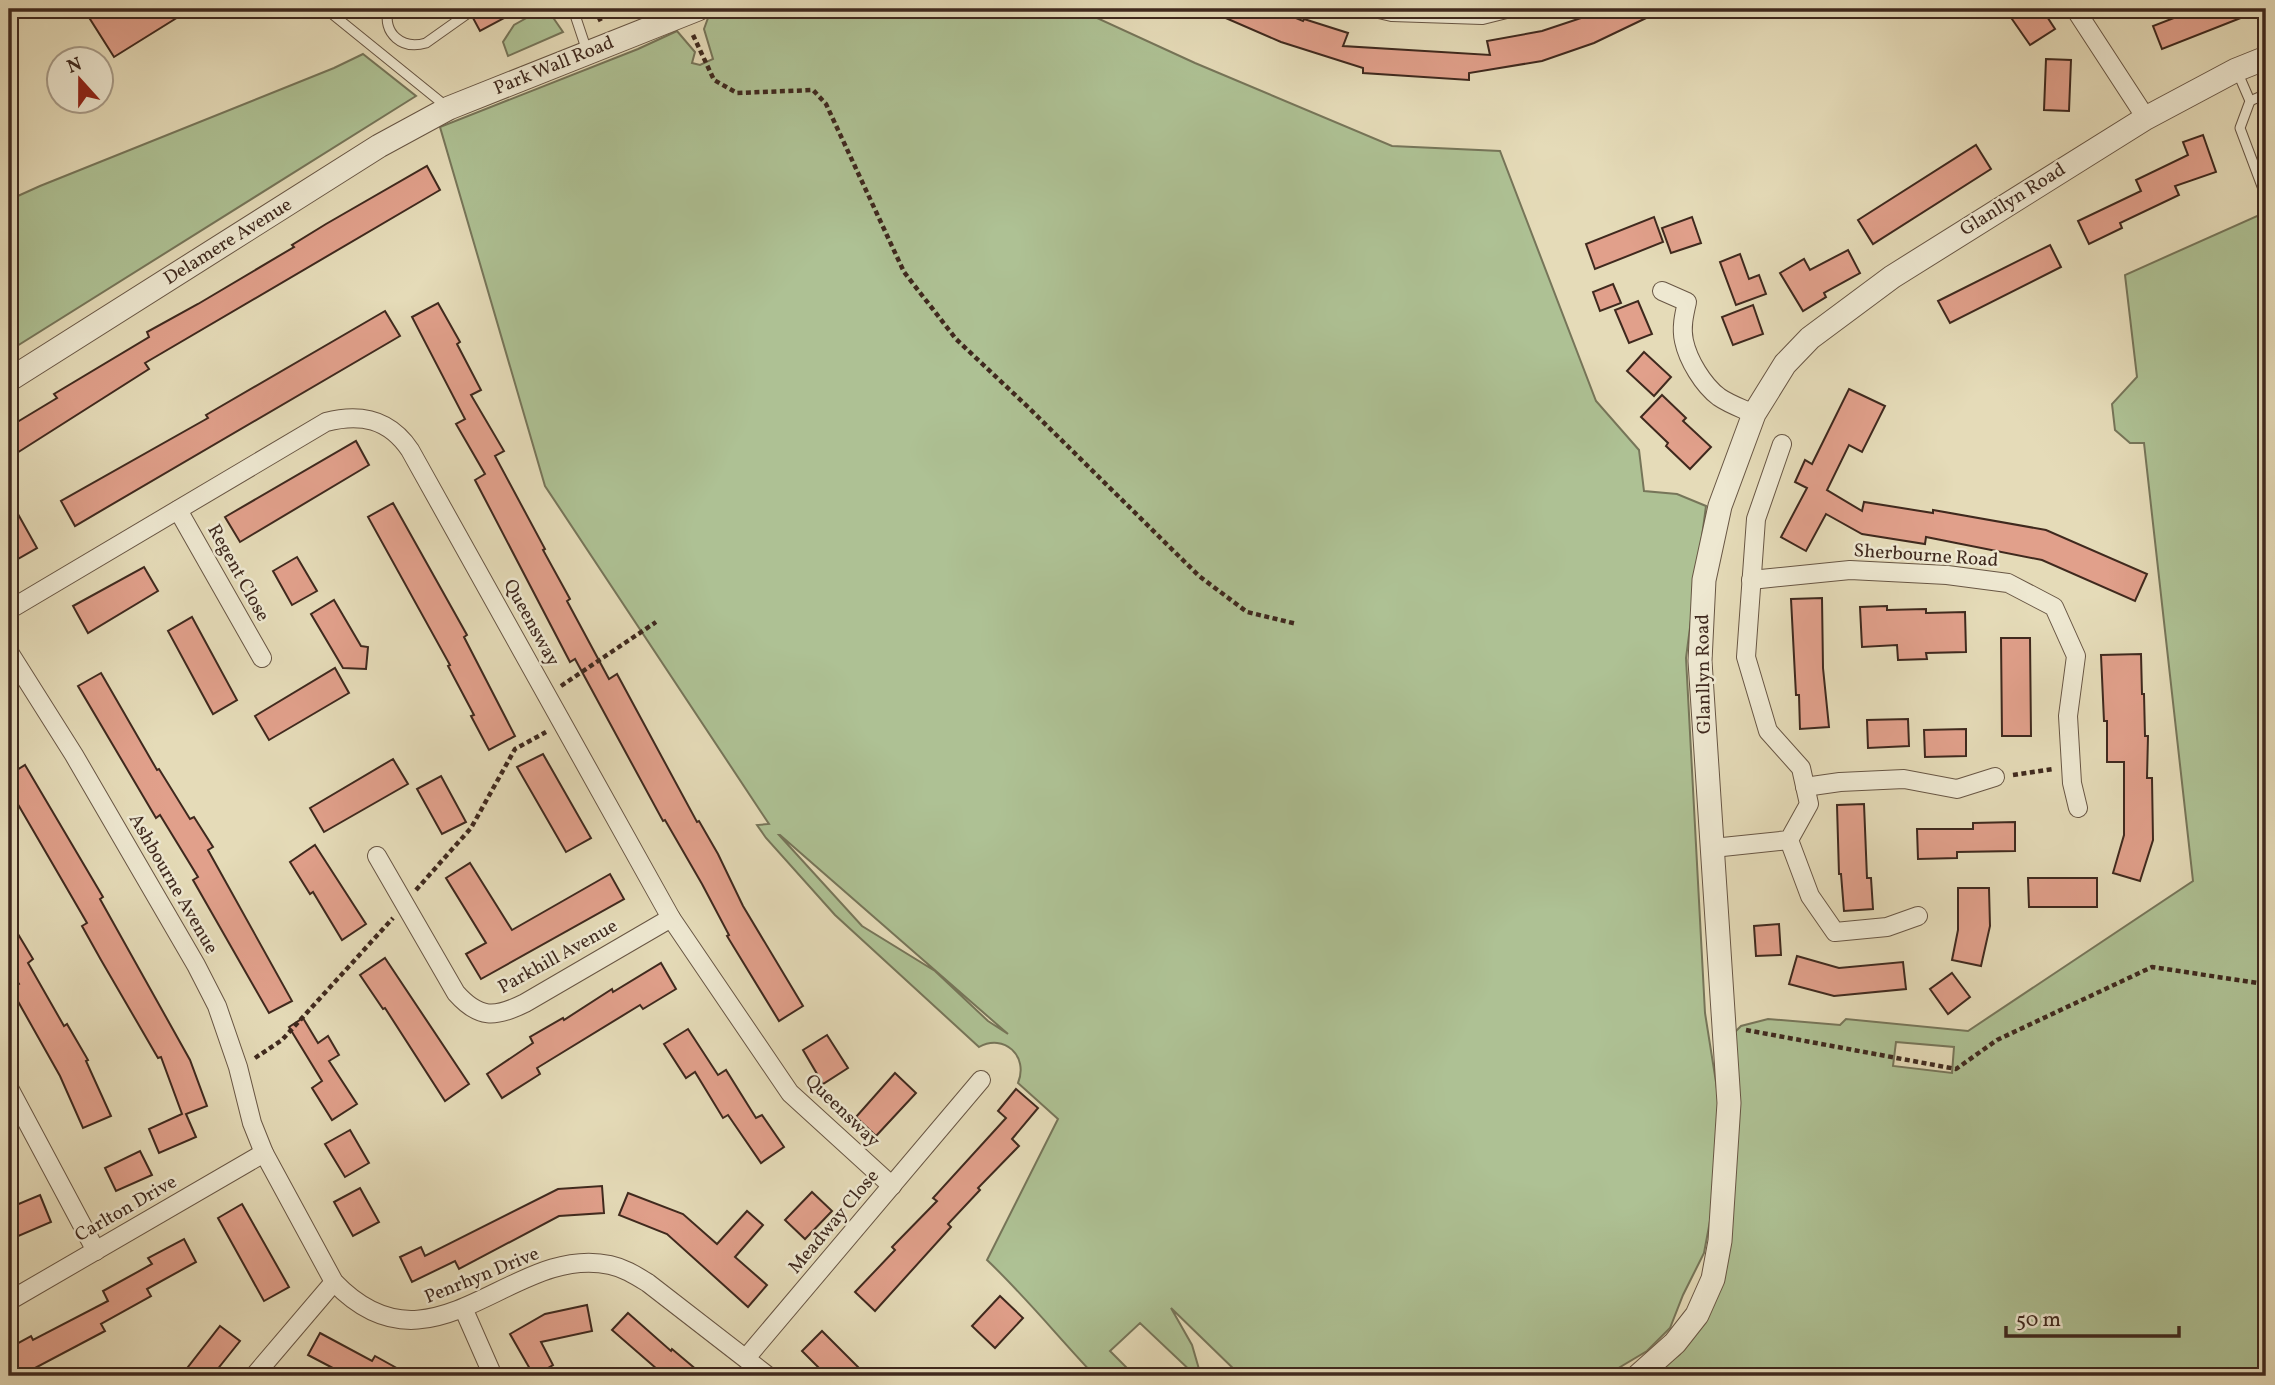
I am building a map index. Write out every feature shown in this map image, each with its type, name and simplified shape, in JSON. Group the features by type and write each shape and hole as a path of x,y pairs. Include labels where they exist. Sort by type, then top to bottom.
{"street":[{"path":"1379,9 1392,12 1482,15 1506,9"},
{"path":"2075,9 2146,118"},
{"name":"Park Wall Road","path":"449,108 690,12"},
{"name":"Glanllyn Road","path":"1638,1376 1675,1343 1697,1315 1713,1279 1720,1241 1729,1104 1700,661 1704,580 1720,506 1754,414 1786,364 1810,338 1892,277 2146,118 2236,70 2266,58"},
{"name":"Delamere Avenue","path":"9,380 379,146 449,108"},
{"path":"1662,291 1694,299 1683,320 1684,341 1692,362 1706,384 1719,397 1754,414"},
{"name":"Queensway","path":"9,610 326,422 360,418 384,424 403,440 410,450 671,918 790,1093 892,1186"},
{"path":"1782,443 1756,519 1745,657 1768,731 1801,768 1809,804 1789,840 1810,895 1835,932 1888,927 1918,916"},
{"name":"Regent Close","path":"178,510 262,658"},
{"name":"Sherbourne Road","path":"1751,580 1850,570 1947,575 2008,583 2054,607 2076,656 2068,716 2072,783 2078,808"},
{"name":"Ashbourne Avenue","path":"9,652 74,755 217,1006 238,1067 251,1124 264,1153"},
{"path":"1805,787 1840,782 1903,779 1957,789 1995,777"},
{"path":"1713,848 1789,840"},
{"name":"Parkhill Avenue","path":"377,856 456,993 467,1006 486,1015 507,1012 525,1003 671,918"},
{"name":"Meadway Close","path":"746,1358 981,1080"},
{"path":"9,1088 96,1251"},
{"name":"Carlton Drive","path":"9,1301 264,1153"},
{"name":"Penrhyn Drive","path":"264,1153 334,1283 364,1310 381,1317 424,1322 464,1310 562,1266 608,1264 628,1270 648,1283 768,1376"},
{"path":"254,1376 334,1283"},
{"path":"464,1310 493,1376"}],"lane":[{"path":"326,9 449,108"},
{"path":"388,9 387,24 394,38 417,46 426,43 474,9"},
{"path":"573,9 587,53"},
{"path":"2236,70 2250,101 2240,128 2266,197"},
{"path":"2250,101 2266,94"}],"path":[{"path":"690,12 714,80 737,93 813,90 825,104 904,272 956,339 1199,576 1247,612 1297,624"},
{"path":"547,695 656,622"},
{"path":"1995,777 2071,766"},
{"path":"1724,1027 1956,1069 1997,1040 2152,967 2258,983 2266,987"}],"green space":[{"path":"731,9 1083,9 1086,13 1195,63 1392,146 1500,151 1596,401 1639,450 1644,491 1677,494 1706,506 1686,658 1705,1013 1719,1101 1716,1189 1704,1253 1670,1328 1647,1351 1605,1376 1241,1376 1171,1308 1192,1345 1201,1376 1196,1376 1140,1323 1110,1351 1135,1376 1095,1376 987,1260 1058,1119 1018,1083 1020,1064 1012,1050 997,1043 979,1047 835,915 766,838 757,825 769,824 545,486 440,127 677,31 695,52 692,63 700,65 713,59 704,29 708,18","holes":["780,835 1008,1034 988,1021 935,971 862,926"]},
{"path":"539,11 552,16 563,32 508,56 503,42 514,25"},
{"path":"363,54 416,96 9,351 9,200"},
{"path":"2266,212 2266,1376 1651,1376 1680,1354 1697,1320 1725,1277 1729,1038 1741,1026 1768,1019 1840,1025 1846,1019 1968,1031 2193,881 2144,443 2130,443 2115,430 2112,404 2137,377 2125,275","holes":["1896,1042 1954,1047 1952,1073 1893,1066"]}],"building":[{"path":"107,9 191,9 116,56 116,46 107,46 90,19"},
{"path":"481,9 521,9 480,31 473,18"},
{"path":"1205,9 1274,9 1303,21 1304,19 1348,33 1343,46 1490,55 1487,41 1542,31 1608,9 1665,9 1594,43 1542,61 1469,73 1469,80 1363,73 1363,68 1281,42"},
{"path":"2005,9 2042,9 2055,29 2030,45"},
{"path":"2197,9 2261,10 2162,49 2153,26"},
{"path":"2046,59 2071,60 2069,111 2044,110"},
{"path":"2203,135 2216,172 2175,186 2179,195 2120,223 2122,228 2089,244 2078,221 2141,191 2136,180 2188,155 2183,142"},
{"path":"1976,145 1991,169 1873,244 1858,220"},
{"path":"427,166 440,190 145,363 149,369 9,458 9,427 57,398 54,394 149,337 147,332"},
{"path":"1654,217 1663,242 1595,269 1586,244"},
{"path":"1692,217 1701,243 1671,253 1662,228"},
{"path":"2050,245 2061,267 1950,323 1938,301"},
{"path":"1848,250 1860,273 1824,293 1826,297 1803,311 1780,273 1804,259 1810,270"},
{"path":"1740,254 1749,279 1759,275 1766,294 1736,305 1720,262"},
{"path":"1613,284 1621,303 1600,311 1593,292"},
{"path":"1638,301 1652,334 1629,343 1615,310"},
{"path":"438,303 460,342 457,344 481,390 471,395 504,451 495,456 570,599 567,601 609,679 617,674 697,822 699,821 718,854 743,906 803,1006 779,1021 727,936 729,935 702,884 665,820 663,821 575,659 570,662 475,480 485,474 456,424 465,419 412,317"},
{"path":"1753,305 1763,334 1733,345 1722,317"},
{"path":"385,311 400,336 75,526 61,501 208,418 206,415"},
{"path":"1644,352 1671,377 1654,396 1627,371"},
{"path":"1849,389 1885,406 1862,452 1849,445 1827,490 1862,511 1864,502 1933,513 1933,510 2046,530 2147,574 2135,601 2042,560 1926,537 1925,544 1862,534 1826,514 1806,551 1781,537 1807,488 1795,482 1805,460 1812,464"},
{"path":"1662,395 1686,418 1683,421 1711,447 1690,469 1641,417"},
{"path":"356,441 369,465 240,542 225,517"},
{"path":"9,498 37,548 9,564"},
{"path":"393,503 467,635 464,637 515,736 489,750 448,666 450,665 368,517"},
{"path":"297,557 317,591 292,605 273,571"},
{"path":"144,567 158,591 88,633 73,606"},
{"path":"1822,598 1823,668 1829,727 1800,729 1791,599"},
{"path":"334,600 361,646 368,647 366,669 343,668 311,614"},
{"path":"1887,606 1887,610 1926,609 1926,613 1965,612 1966,652 1926,653 1927,659 1898,660 1897,645 1862,647 1860,607"},
{"path":"192,617 237,700 213,714 168,631"},
{"path":"2001,638 2030,638 2031,736 2002,736"},
{"path":"2141,654 2145,736 2148,736 2147,778 2152,778 2153,840 2140,881 2113,873 2124,835 2124,762 2107,762 2107,721 2104,721 2101,655"},
{"path":"335,668 349,693 269,740 255,716"},
{"path":"101,673 157,770 159,769 190,819 194,817 213,847 208,850 292,1001 269,1013 193,880 198,877 160,815 156,818 78,686"},
{"path":"1908,719 1909,746 1868,748 1867,720"},
{"path":"1966,729 1966,756 1925,757 1924,730"},
{"path":"543,754 591,838 566,852 517,767"},
{"path":"393,759 408,784 324,832 310,808"},
{"path":"25,765 103,897 100,899 190,1060 207,1106 186,1114 196,1137 159,1153 149,1129 182,1114 161,1057 158,1058 101,960 82,926 87,923 9,789 9,775"},
{"path":"441,776 466,822 442,834 417,789"},
{"path":"1864,804 1867,878 1871,878 1873,909 1844,911 1839,874 1837,805"},
{"path":"2015,822 2015,851 1957,852 1957,858 1918,859 1917,829 1973,829 1973,823"},
{"path":"315,845 366,924 342,940 313,892 310,894 290,862"},
{"path":"470,863 512,930 610,874 624,899 481,979 466,954 486,943 446,878"},
{"path":"2028,878 2097,878 2097,907 2029,907"},
{"path":"1958,888 1989,888 1990,926 1981,966 1952,960 1958,930"},
{"path":"9,919 33,959 28,963 64,1026 67,1024 88,1060 86,1061 111,1116 83,1128 60,1076 11,989 19,984 12,973 9,975"},
{"path":"1779,924 1781,955 1756,956 1754,926"},
{"path":"1797,956 1839,968 1903,962 1906,989 1834,996 1789,984"},
{"path":"385,958 469,1084 445,1101 385,1008 383,1009 360,975"},
{"path":"661,963 676,989 643,1009 640,1005 537,1068 540,1074 502,1098 487,1074 533,1043 530,1037"},
{"path":"1952,973 1970,997 1948,1014 1930,989"},
{"path":"303,1018 318,1043 328,1036 339,1055 329,1061 357,1104 332,1120 312,1088 322,1081 289,1027"},
{"path":"688,1029 718,1075 726,1070 756,1118 762,1115 784,1147 761,1163 728,1115 723,1118 695,1072 686,1078 664,1044"},
{"path":"827,1035 848,1068 823,1084 803,1050"},
{"path":"895,1073 916,1093 876,1136 856,1117"},
{"path":"1016,1089 1038,1108 1012,1139 1019,1146 978,1188 980,1190 948,1224 951,1227 875,1311 855,1292 895,1250 892,1247 937,1201 933,1198 1006,1118 998,1111"},
{"path":"350,1130 369,1163 345,1177 325,1144"},
{"path":"140,1151 152,1175 116,1191 105,1168"},
{"path":"602,1186 604,1213 559,1216 459,1269 455,1261 412,1282 400,1257 421,1247 425,1256 558,1189"},
{"path":"360,1188 379,1222 353,1236 334,1202"},
{"path":"812,1192 832,1211 805,1239 785,1220"},
{"path":"628,1193 683,1214 717,1244 747,1211 763,1225 735,1257 767,1285 748,1307 667,1234 619,1215"},
{"path":"40,1195 51,1222 9,1240 9,1208"},
{"path":"242,1204 289,1287 264,1301 218,1218"},
{"path":"184,1239 196,1262 147,1289 151,1296 101,1324 105,1331 20,1376 9,1376 9,1348 31,1336 33,1340 108,1301 103,1291 152,1264 148,1258"},
{"path":"1000,1296 1023,1318 995,1348 972,1326"},
{"path":"587,1305 592,1331 541,1342 553,1365 534,1376 510,1334 545,1314"},
{"path":"628,1313 704,1376 665,1376 612,1330"},
{"path":"220,1326 240,1341 212,1376 181,1376"},
{"path":"822,1331 867,1376 827,1376 802,1351"},
{"path":"320,1333 372,1361 375,1356 411,1376 348,1376 308,1355"}]}
